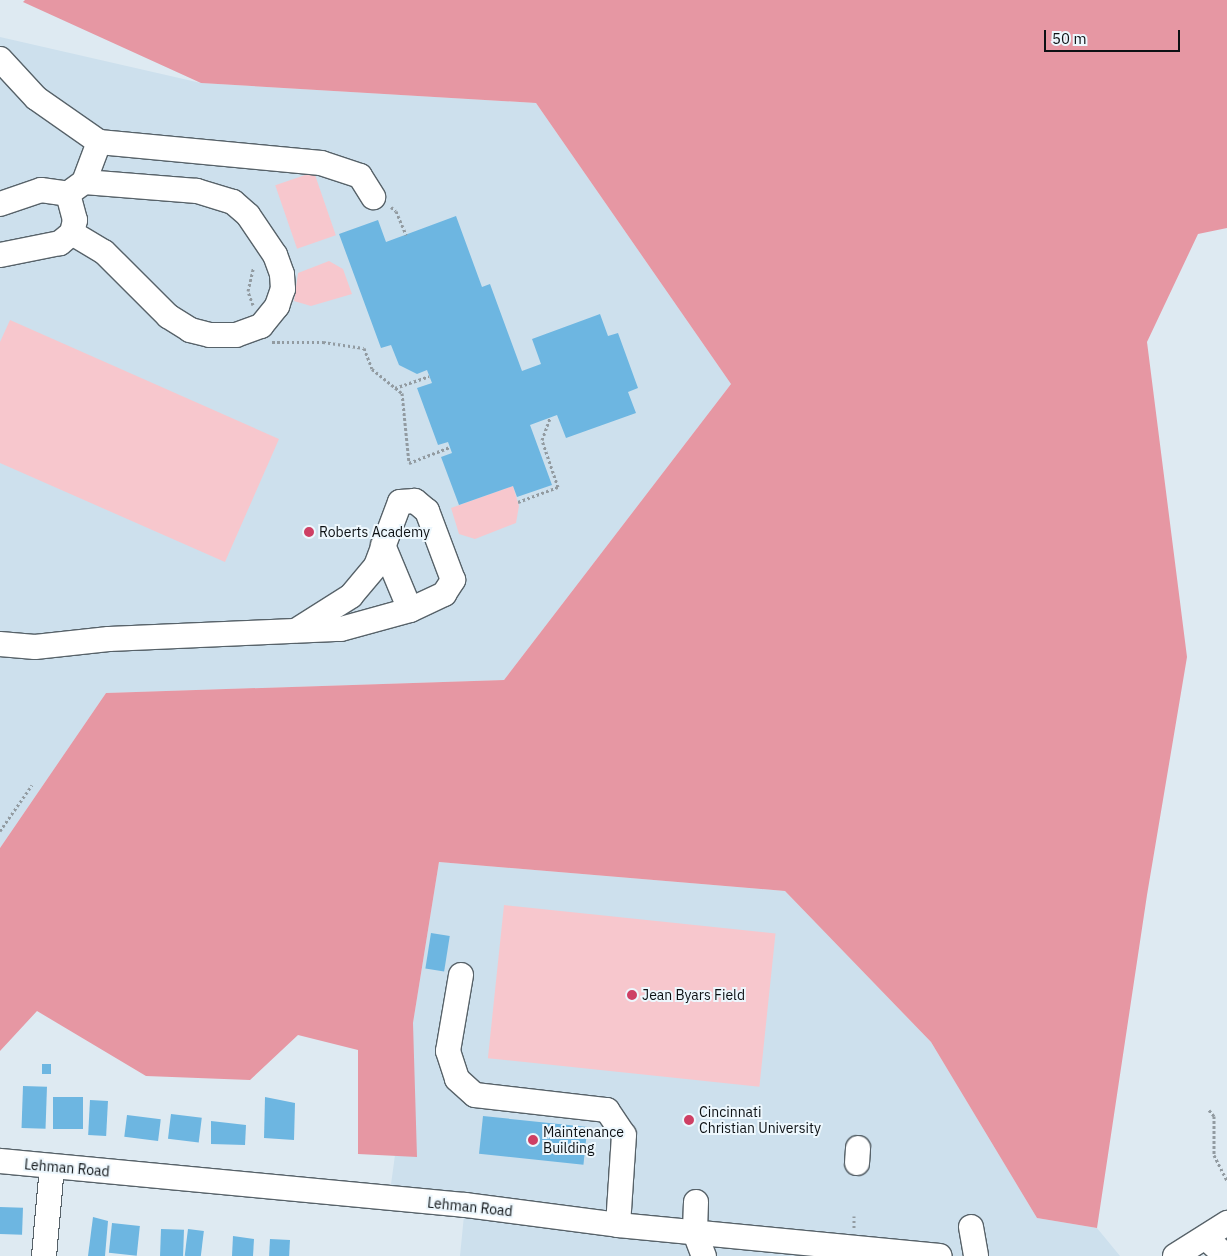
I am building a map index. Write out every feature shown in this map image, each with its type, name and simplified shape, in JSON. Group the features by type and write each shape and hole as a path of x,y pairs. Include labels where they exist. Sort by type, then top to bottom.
{"street":[{"path":"0,59 36,98 100,142 321,163 360,176 373,197"},
{"path":"0,255 60,243 72,233 75,220 76,188 100,142"},
{"path":"0,204 41,190 76,188 197,191 233,202 248,215 275,255 282,274 283,289 277,306 261,326 236,335 210,335 190,330 168,316 104,252 72,233"},
{"path":"0,644 35,647 109,639 341,629 410,610 444,594 453,580 427,511 415,501 400,502 376,566 351,596 298,630"},
{"path":"383,545 410,610"},
{"path":"461,975 448,1051 457,1079 475,1095 608,1110 624,1135 618,1225"},
{"name":"Lehman Road","path":"0,1161 465,1205 618,1225 940,1256"},
{"path":"44,1256 52,1166"},
{"path":"696,1202 695,1232 704,1256"},
{"path":"1175,1256 1227,1223"},
{"path":"971,1227 976,1256"},
{"path":"1206,1238 1226,1256"}],"path":[{"path":"373,197 396,211 406,235"},
{"path":"253,269 248,292 255,313"},
{"path":"267,335 273,343 323,342 364,348 372,369 402,393 409,463 450,448"},
{"path":"395,388 429,376"},
{"path":"518,502 558,487 542,440 550,418"},
{"path":"0,831 32,785"},
{"path":"1209,1110 1214,1116 1214,1155 1227,1180"}],"shaded area":[{"path":"25,0 1227,0 1227,228 1198,234 1147,342 1187,657 1147,895 1097,1228 1037,1218 931,1042 785,891 439,862 413,1023 417,1157 358,1154 358,1050 298,1035 250,1080 146,1076 37,1011 0,1051 0,848 106,693 504,680 731,384 536,103 201,83 23,2"},
{"name":"Roberts Academy","path":"0,37 201,83 536,103 731,384 504,680 106,693 0,848"},
{"path":"314,172 336,235 297,249 275,185"},
{"path":"329,261 343,269 352,294 311,306 294,301 298,273"},
{"path":"10,320 279,439 225,562 0,463 0,342"},
{"path":"513,486 519,506 516,523 475,539 459,534 451,508"},
{"name":"Cincinnati Christian University","path":"439,862 785,891 931,1042 1037,1218 1097,1228 1120,1256 460,1256 465,1205 389,1199 413,1023"},
{"name":"Jean Byars Field","path":"504,905 776,934 759,1087 488,1058"}],"building":[{"path":"456,216 482,287 490,284 522,371 541,364 532,339 600,314 608,336 618,333 638,388 628,392 636,413 566,438 557,415 530,425 552,485 517,497 513,486 459,505 441,457 452,453 448,442 438,445 417,388 432,383 427,370 417,374 399,365 391,345 381,348 339,234 378,220 386,242"},
{"path":"431,933 450,936 444,972 425,969"},
{"path":"42,1064 51,1064 51,1074 42,1074"},
{"path":"23,1086 47,1087 46,1129 22,1128"},
{"path":"53,1097 83,1097 83,1129 53,1129"},
{"path":"265,1097 295,1103 294,1140 264,1138"},
{"path":"90,1100 108,1101 106,1136 88,1135"},
{"path":"171,1114 202,1118 199,1143 168,1139"},
{"path":"127,1115 161,1119 158,1141 124,1137"},
{"name":"Maintenance Building","path":"483,1116 587,1127 583,1165 479,1154"},
{"path":"211,1121 246,1125 245,1145 211,1144"},
{"path":"0,1207 23,1208 22,1235 0,1234"},
{"path":"93,1217 108,1221 105,1256 88,1256"},
{"path":"112,1223 140,1226 137,1256 109,1253"},
{"path":"161,1229 184,1230 183,1256 160,1256"},
{"path":"188,1229 204,1231 201,1256 185,1256"},
{"path":"233,1236 254,1239 253,1256 232,1256"},
{"path":"270,1239 290,1240 289,1256 269,1256"}],"place":[{"name":"Roberts Academy","path":"309,532"},
{"name":"Jean Byars Field","path":"632,995"},
{"name":"Cincinnati Christian University","path":"689,1120"},
{"name":"Maintenance Building","path":"533,1140"}]}
